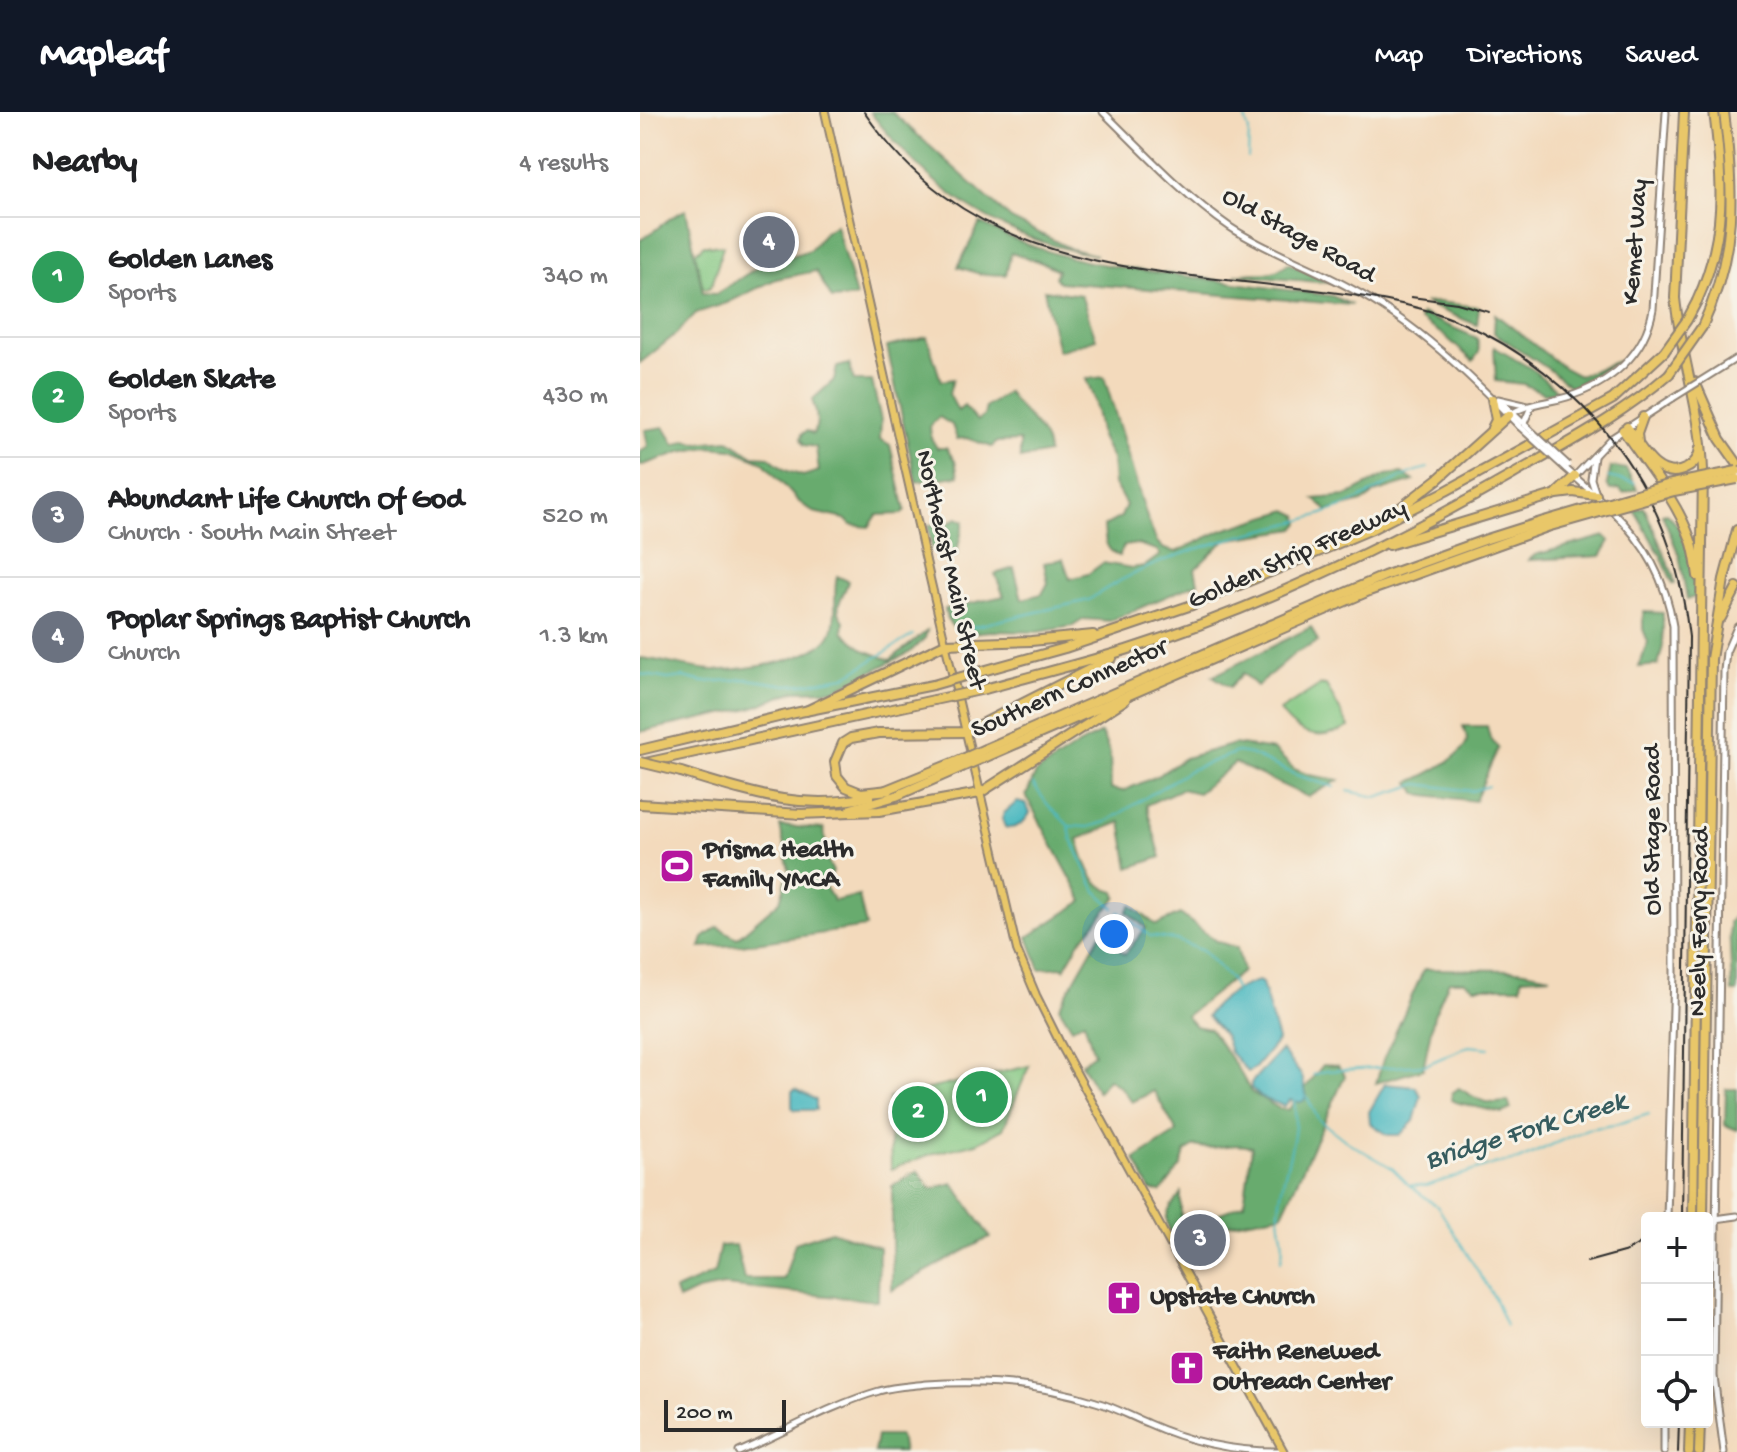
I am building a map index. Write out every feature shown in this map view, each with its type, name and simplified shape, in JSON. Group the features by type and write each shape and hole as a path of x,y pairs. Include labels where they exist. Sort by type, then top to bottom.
{"highway":[{"path":"1684,112 1674,274 1677,323 1702,439 1693,1212"},
{"name":"Golden Strip Freeway","path":"640,750 933,685 1065,648 1204,600 1372,529 1613,399 1664,352 1687,320 1713,260 1721,217 1722,186 1714,112"},
{"name":"Golden Strip Freeway","path":"640,763 985,689 1127,650 1274,594 1354,557 1456,507 1623,410 1669,374 1702,327 1724,280 1733,233 1733,184 1724,112"},
{"path":"1685,359 1715,429 1737,463"},
{"path":"1491,431 1496,420 1495,399"},
{"path":"1372,529 1438,479 1510,414"},
{"path":"1638,442 1637,434 1643,417"},
{"path":"1625,428 1660,470 1672,473 1692,465 1700,454 1702,439"},
{"path":"1625,428 1685,526 1692,543 1701,593"},
{"name":"Southern Connector","path":"640,763 789,802 842,801 889,790 1147,687 1369,591 1545,524 1667,485 1737,471"},
{"path":"1557,494 1575,476"},
{"name":"Southern Connector","path":"986,753 1384,576 1487,539 1674,491 1737,479"},
{"path":"1354,557 1557,494 1573,492 1596,495"},
{"path":"1703,1212 1713,646 1724,579 1737,530"},
{"path":"1713,646 1722,613 1737,587"},
{"path":"806,711 945,644 1031,641 1100,634"},
{"path":"889,790 861,793 841,782 835,762 843,743 851,738 879,733 966,732 1127,650"},
{"path":"799,814 879,811 980,793 1147,687"},
{"name":"Southern Connector","path":"640,804 799,814 871,804 961,763"},
{"path":"1689,1452 1690,1428"},
{"path":"1699,1452 1700,1428"}],"main road":[{"name":"Northeast Main Street","path":"825,112 1010,926 1027,977 1283,1451"}],"street":[{"name":"Old Stage Road","path":"1103,112 1189,196 1223,222 1262,246 1364,296 1420,334 1567,466 1630,529 1647,552 1665,589 1673,626 1674,973 1667,1212"},
{"name":"Kemet Way","path":"1510,414 1577,394 1599,383 1627,364 1644,338 1654,297 1666,112"},
{"path":"1575,476 1625,428 1737,358"},
{"path":"1495,399 1532,405 1523,425"},
{"path":"1593,456 1591,472 1596,495"},
{"name":"Neely Ferry Road","path":"1724,1452 1714,1376 1715,1219 1724,671 1726,652 1737,627"},
{"path":"1715,1219 1737,1216"},
{"path":"739,1452 877,1391 903,1386 971,1382 1013,1384 1073,1395 1106,1405 1178,1436 1223,1448 1283,1451"},
{"path":"1664,1428 1664,1452"}],"green space":[{"path":"870,112 892,112 1011,219 1071,249 1096,255 1060,247 1027,237 969,207 917,165"},
{"path":"686,210 703,293 716,294 758,267 810,250 825,232 836,225 856,297 832,299 816,271 776,279 727,303 696,313 640,363 640,240"},
{"path":"980,223 1032,246 1083,260 1332,296 1352,305 1059,282 1055,277 1058,270 1011,253 1006,275 980,274 958,267"},
{"path":"704,245 723,246 709,289 703,288 695,253"},
{"path":"1288,263 1330,283 1235,275 1269,273"},
{"path":"1044,290 1081,295 1096,339 1058,351"},
{"path":"1424,303 1479,307 1477,325"},
{"path":"1421,314 1477,338 1479,352 1473,361 1445,336 1419,319"},
{"path":"1495,314 1564,368 1579,376 1618,361 1571,387 1494,333"},
{"path":"927,337 941,381 953,379 949,394 958,411 964,406 977,421 984,416 986,407 1008,392 1038,428 1048,453 1020,459 1020,441 997,442 992,447 966,438 957,439 952,425 939,417 930,426 931,438 937,448 946,448 955,461 958,476 916,482 887,347"},
{"path":"1494,347 1532,369 1559,392 1544,393 1523,384 1496,381"},
{"path":"849,364 854,381 872,381 881,420 880,439 890,445 905,510 902,514 877,515 869,527 851,525 845,519 813,512 798,501 763,462 732,449 708,447 681,452 640,466 640,452 648,446 645,430 664,427 675,445 686,440 695,443 729,440 753,456 769,457 785,470 803,476 819,471 816,447 804,445 802,434 807,431 813,434 815,430 817,417 812,400 834,380 837,367"},
{"path":"1104,377 1149,524 1157,542 1164,549 1176,552 1223,530 1288,510 1298,515 1300,523 1295,529 1225,540 1195,569 1198,583 1110,621 1084,619 1073,626 1038,632 972,633 952,626 945,609 1004,596 995,574 1014,568 1022,599 1042,594 1048,583 1044,563 1063,559 1070,579 1088,574 1103,563 1132,568 1145,566 1160,555 1157,550 1137,544 1124,546 1119,556 1107,544 1104,526 1121,517 1126,505 1114,484 1112,459 1101,437 1094,399 1086,379"},
{"path":"1611,467 1626,469 1637,489 1623,493 1620,489 1610,490 1607,484"},
{"path":"1402,473 1414,481 1377,492 1362,502 1328,511 1314,499 1346,496 1386,475"},
{"path":"1644,507 1673,574 1675,584 1634,510"},
{"path":"1666,513 1685,541 1696,597 1687,599 1679,555 1662,514"},
{"path":"957,518 964,521 956,556 943,548 932,550 928,525 948,524"},
{"path":"1605,536 1610,541 1601,556 1529,560 1535,555"},
{"path":"837,576 848,581 839,606 844,621 843,632 864,650 890,660 927,631 925,638 909,653 834,690 795,691 751,708 640,732 640,658 713,670 742,669 797,657 813,650 832,631"},
{"path":"1643,612 1663,613 1663,646 1658,665 1639,667 1648,642 1643,629"},
{"path":"1311,627 1318,642 1295,653 1257,686 1243,673 1230,687 1213,676"},
{"path":"1320,685 1326,685 1349,727 1329,734 1311,734 1295,727 1280,711"},
{"path":"1463,726 1487,726 1490,738 1498,748 1475,801 1417,794 1410,782 1443,765 1460,752 1467,739"},
{"path":"1101,733 1110,753 1111,789 1123,791 1157,776 1185,758 1234,744 1274,750 1294,769 1339,780 1308,797 1235,763 1198,793 1181,789 1146,805 1161,857 1129,868 1121,822 1078,839 1094,879 1115,892 1117,897 1079,943 1064,969 1040,969 1028,937 1083,901 1026,796 1036,773"},
{"path":"780,826 824,829 827,859 833,872 824,885 834,901 859,896 866,927 741,945 700,947 703,938 718,927 737,938 780,901 789,870"},
{"path":"1131,905 1156,925 1180,914 1216,941 1237,948 1243,971 1186,1016 1195,1026 1210,1029 1251,1092 1280,1109 1288,1110 1323,1065 1338,1066 1345,1076 1282,1214 1223,1223 1176,1244 1168,1228 1167,1217 1181,1193 1181,1216 1189,1225 1244,1204 1252,1147 1195,1146 1185,1152 1181,1166 1161,1192 1150,1190 1135,1159 1177,1132 1154,1091 1132,1102 1121,1088 1108,1079 1098,1092 1081,1064 1094,1054 1084,1021 1072,1028 1059,1007 1100,935 1125,954 1146,928 1127,912"},
{"path":"1737,914 1737,992 1732,992 1729,922"},
{"path":"1424,969 1519,970 1551,976 1522,978 1521,987 1474,987 1464,981 1449,981 1434,1015 1423,1069 1376,1083 1383,1060"},
{"path":"1029,1066 1003,1129 977,1143 934,1153 891,1169 889,1098"},
{"path":"1459,1088 1488,1102 1508,1101 1511,1109 1502,1113 1455,1102 1451,1100 1452,1093"},
{"path":"1726,1089 1737,1089 1737,1130 1725,1125"},
{"path":"918,1171 931,1189 953,1183 990,1237 892,1290 892,1186"},
{"path":"831,1231 879,1247 878,1301 724,1286 697,1291 678,1300 675,1290 714,1273 720,1246 736,1245 744,1279 784,1279 795,1243"},
{"path":"877,1436 900,1436 903,1452 874,1452"}],"water":[{"path":"1017,802 1026,804 1030,813 1019,825 1005,827 1002,819 1004,813"},
{"path":"1258,981 1262,983 1278,1040 1248,1072 1230,1052 1225,1036 1207,1016 1229,994"},
{"path":"1281,1050 1302,1076 1307,1097 1301,1102 1290,1100 1284,1106 1262,1098 1251,1088 1251,1083"},
{"path":"1385,1084 1416,1087 1421,1096 1414,1121 1400,1135 1388,1135 1370,1123 1369,1112"},
{"path":"796,1089 816,1100 816,1110 795,1110 792,1107 792,1091"}],"waterway":[{"path":"1243,112 1249,131 1248,158"},
{"path":"963,629 1089,600 1124,579 1181,554 1324,514 1408,474 1428,468"},
{"path":"1608,477 1635,483"},
{"name":"Bridge Fork Creek","path":"640,674 668,679 683,677 703,682 747,679 787,685 803,684 845,677 913,635"},
{"path":"1069,826 1088,827 1106,822 1190,770 1237,752 1250,754 1296,775 1334,787"},
{"name":"Bridge Fork Creek","path":"1033,784 1069,826 1071,838 1096,891 1114,908"},
{"path":"1348,791 1377,797 1418,784 1472,791 1488,786"},
{"name":"Bridge Fork Creek","path":"1119,912 1150,936 1176,940 1203,951 1231,980 1236,991"},
{"path":"1313,1075 1326,1071 1425,1065 1469,1046 1489,1048"},
{"path":"1307,1097 1318,1119 1346,1141 1392,1168 1438,1207 1494,1297 1506,1326"},
{"path":"1281,1261 1280,1198 1293,1143 1294,1101"},
{"name":"Bridge Fork Creek","path":"1410,1185 1426,1186 1495,1164 1518,1160 1587,1129 1614,1125 1649,1114"}],"railway":[{"path":"864,112 907,164 955,203 1006,232 1061,252 1119,265 1355,295 1436,313 1482,332 1545,372 1582,406 1618,447 1648,497 1671,551 1689,637 1682,1212"},
{"path":"1411,297 1457,303 1489,312"},
{"path":"1587,1262 1627,1251 1641,1243"},
{"path":"1678,1452 1679,1428"}],"place":[{"name":"Poplar Springs Baptist Church","path":"769,242"},
{"name":"Prisma Health Family YMCA","path":"677,866"},
{"name":"Golden Lanes","path":"982,1097"},
{"name":"Golden Skate","path":"918,1112"},
{"name":"Abundant Life Church Of God","path":"1200,1240"},
{"name":"Upstate Church","path":"1124,1298"},
{"name":"Faith Renewed Outreach Center","path":"1187,1368"}]}
